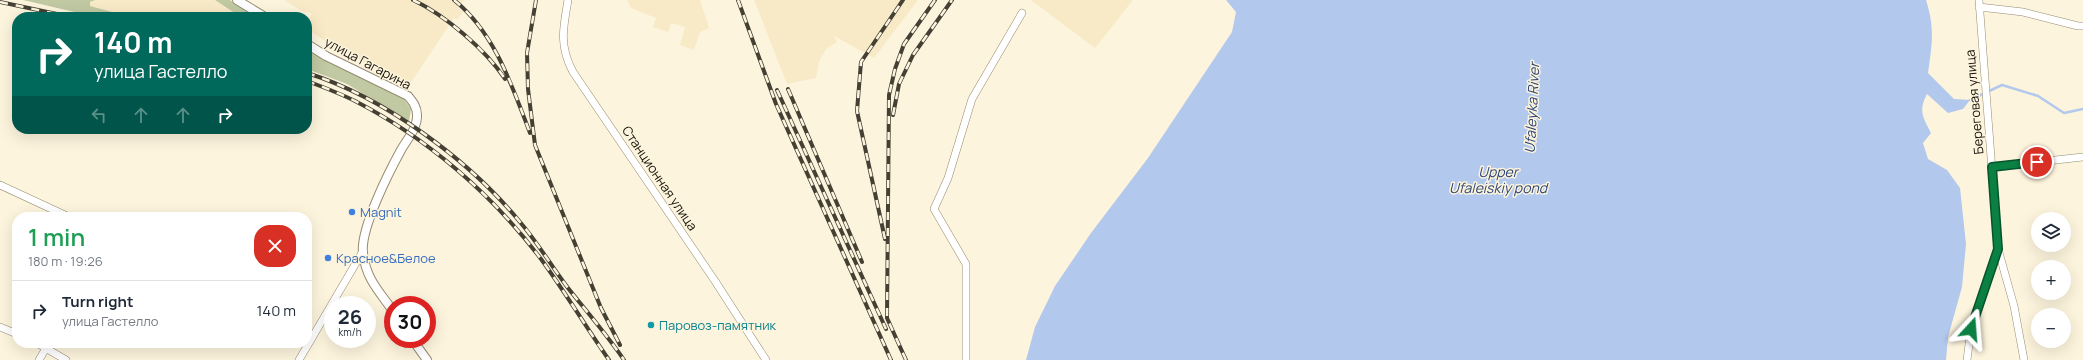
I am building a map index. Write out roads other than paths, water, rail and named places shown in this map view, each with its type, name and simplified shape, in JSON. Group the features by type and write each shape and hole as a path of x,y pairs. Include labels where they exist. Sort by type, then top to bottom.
{"street":[{"path":"238,0 256,12"},
{"name":"Станционная улица","path":"568,0 562,44 573,72 715,281 766,360"},
{"path":"1979,4 2023,12 2083,26"},
{"name":"Береговая улица","path":"1979,4 1998,249 2014,306 2024,360"},
{"path":"966,360 966,264 934,209 948,178 972,99 1022,13"},
{"name":"улица Гагарина","path":"312,47 326,56 408,96 416,106 418,116 414,127 400,150 371,212 363,251"},
{"path":"1992,167 2083,157"},
{"path":"0,184 59,212"},
{"name":"Береговая улица","path":"1967,360 1971,329 1998,249"},
{"path":"363,251 369,278 384,299"},
{"path":"312,332 363,251"},
{"path":"0,326 12,332"},
{"path":"39,360 47,348"},
{"path":"51,348 66,360"},
{"path":"299,360 304,348"},
{"path":"418,348 426,360"}],"water":[{"name":"Upper Ufaleiskiy pond","path":"1226,0 1926,0 1932,28 1931,54 1928,73 1954,99 1970,100 1963,109 1948,113 1927,94 1922,110 1931,133 1923,143 1928,159 1947,170 1960,188 1966,244 1962,287 1948,337 1946,360 1026,360 1035,327 1055,286 1091,233 1148,158 1232,32 1236,12"}],"waterway":[{"path":"1970,100 2002,85 2038,96 2064,113 2083,109"}],"railway":[{"path":"413,0 438,15 464,34 487,57 505,79"},
{"path":"454,0 481,28 501,61 530,133"},
{"path":"536,0 527,53 528,89 535,145 601,308 620,345"},
{"path":"738,0 776,104 891,360"},
{"path":"885,239 857,111 861,62 903,0"},
{"path":"906,360 887,318 889,95 895,69 904,44 935,0"},
{"path":"893,115 899,84 913,55 952,0"},
{"path":"0,2 47,12"},
{"path":"312,75 366,98 395,114 423,133 476,176 527,230 568,288 624,360"},
{"path":"312,83 349,98 408,132 433,150 480,190 522,235 541,259 609,360"},
{"path":"788,89 862,262"},
{"path":"777,90 886,329"}],"place":[{"name":"Magnit","path":"352,212"},
{"name":"Красное&Белое","path":"328,258"},
{"name":"Паровоз-памятник","path":"651,325"}],"water label":[{"name":"Ufaleyka River","path":"1532,108"}]}
